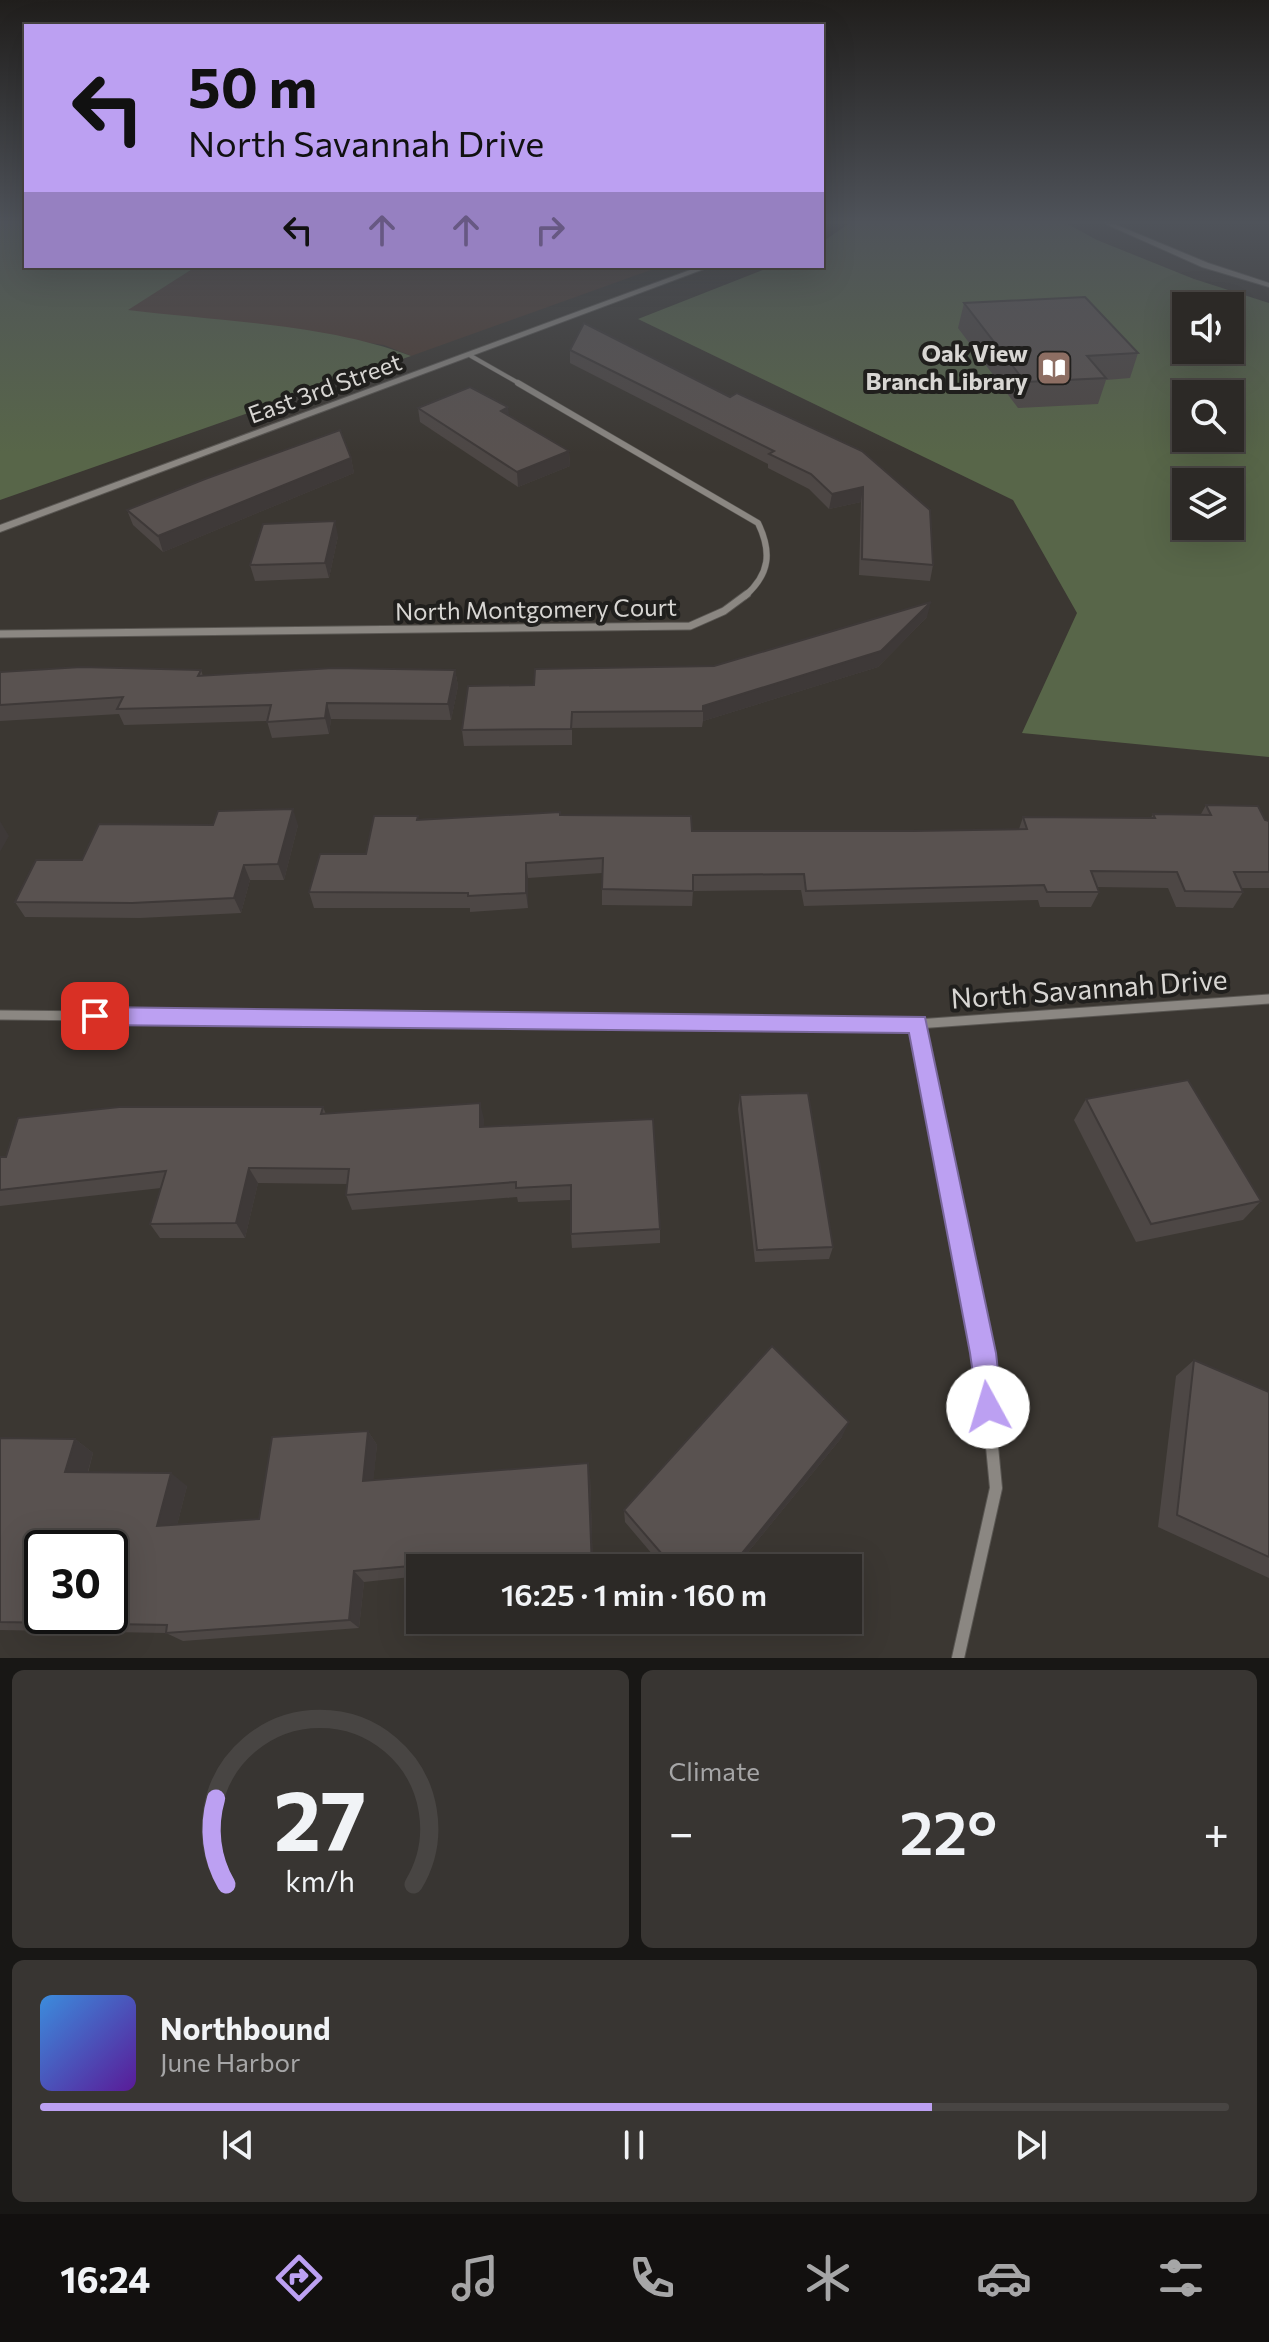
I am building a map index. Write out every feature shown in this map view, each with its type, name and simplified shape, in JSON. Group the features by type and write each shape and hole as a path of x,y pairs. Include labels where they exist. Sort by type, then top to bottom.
{"street":[{"name":"East 3rd Street","path":"0,529 623,298"},
{"name":"North Montgomery Court","path":"0,634 690,626 740,603 754,589 766,572 768,553 767,537 758,523 471,356"},
{"name":"North Savannah Drive","path":"0,1015 917,1024 1269,999"},
{"path":"917,1024 983,1353 996,1488 958,1658"}],"shaded area":[{"path":"145,298 572,298 411,356 384,345 127,310"}],"green space":[{"path":"0,298 146,298 128,310 308,330 379,345 411,356 0,500"},
{"path":"691,298 1172,298 1172,364 1244,364 1244,298 1269,303 1269,757 1022,733 1077,613 1013,500 638,319"}],"building":[{"path":"1086,298 1138,353 1087,356 1106,378 1025,382 964,303"},
{"path":"584,323 730,397 737,393 862,451 930,510 933,565 862,559 863,487 832,494 811,474 769,454 774,451 570,350"},
{"path":"470,387 508,407 501,411 569,451 517,472 418,408"},
{"path":"340,430 351,458 158,536 127,510 205,479"},
{"path":"335,521 325,563 250,565 263,524"},
{"path":"931,602 881,651 703,706 703,711 572,712 571,729 462,730 468,686 534,685 535,669 714,666"},
{"path":"81,667 201,670 198,676 333,668 455,670 448,704 327,703 325,718 267,722 271,705 117,709 123,697 0,705 0,672"},
{"path":"1206,805 1258,806 1265,820 1269,821 1269,872 1234,872 1243,892 1185,891 1177,872 1091,871 1099,892 1047,892 1044,885 806,891 804,874 693,875 693,891 602,889 603,858 526,863 526,893 468,896 468,893 309,892 320,854 366,854 374,816 418,816 417,820 560,812 560,815 691,816 692,831 913,831 1027,829 1023,817 1155,818 1153,814 1211,815"},
{"path":"293,809 278,864 244,865 234,898 132,903 15,902 36,860 82,860 99,824 213,825 218,811"},
{"path":"1188,1080 1261,1201 1151,1224 1086,1099"},
{"path":"808,1093 833,1247 757,1250 740,1095"},
{"path":"480,1103 480,1127 653,1119 660,1229 571,1234 571,1185 516,1188 516,1182 346,1195 349,1169 249,1168 236,1223 150,1224 166,1171 0,1190 0,1157 6,1157 18,1118 119,1107 323,1107 321,1114"},
{"path":"772,1346 849,1422 741,1554 662,1554 624,1510"},
{"path":"1194,1360 1269,1392 1269,1557 1177,1515"},
{"path":"368,1431 363,1481 588,1463 591,1554 406,1554 406,1566 354,1571 349,1620 166,1633 167,1625 128,1624 128,1530 24,1530 24,1622 0,1622 0,1438 75,1439 65,1472 171,1473 157,1526 259,1519 272,1437"}],"place":[{"name":"Oak View Branch Library","path":"1054,368"}],"route":[{"path":"95,1016 917,1024 983,1353 988,1407"}]}
